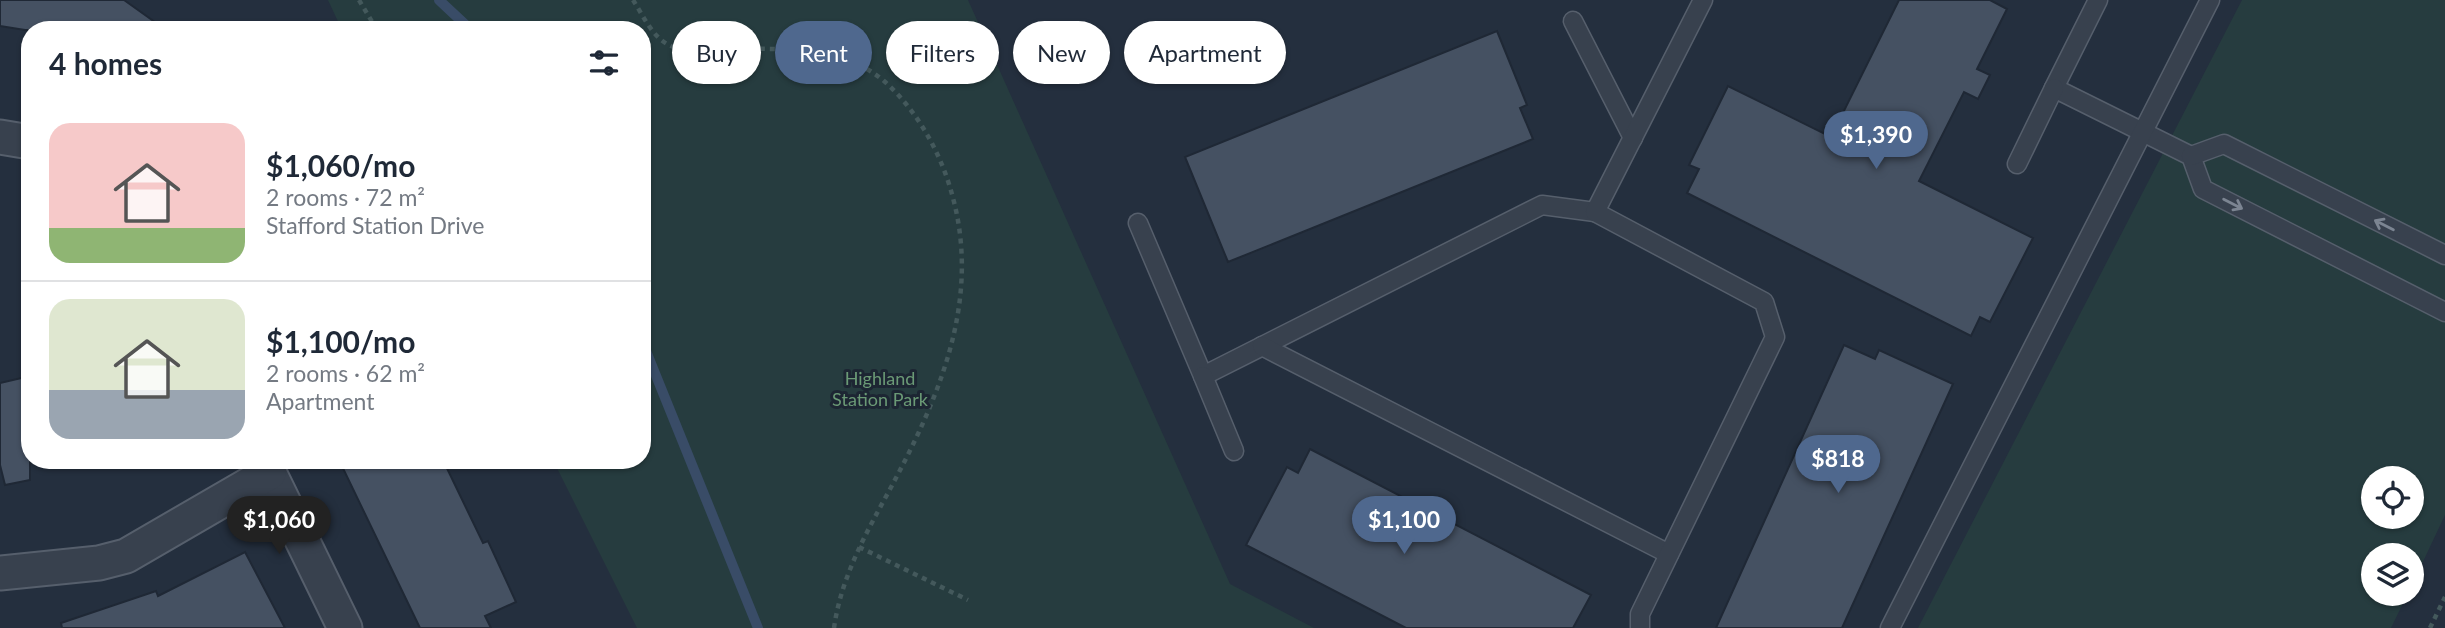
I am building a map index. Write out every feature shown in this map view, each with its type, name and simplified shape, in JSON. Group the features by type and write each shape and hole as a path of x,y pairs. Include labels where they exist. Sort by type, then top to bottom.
{"street":[{"path":"0,137 21,140"},
{"path":"0,573 99,563 126,556 263,469"},
{"path":"267,469 345,628"}],"lane":[{"path":"1595,212 1703,0"},
{"path":"2017,164 2098,0"},
{"path":"1891,628 2210,0"},
{"path":"1573,21 1633,138"},
{"path":"2054,88 2191,156 2203,189 2445,312"},
{"path":"2191,156 2224,144 2445,256"},
{"path":"1203,376 1542,205 1595,212 1764,302 1774,337 1640,614 1640,628"},
{"path":"1138,223 1234,451"},
{"path":"1262,346 1669,554"}],"path":[{"path":"359,0 372,21"},
{"path":"633,0 646,21"},
{"path":"651,28 656,36 682,50 774,49 815,53 847,60 870,70 904,102 923,128 949,182 958,216 962,288 952,350 925,420 859,547 842,590 834,628"},
{"path":"859,547 968,600"},
{"path":"2430,628 2445,597"}],"green space":[{"name":"Highland Station Park","path":"328,0 968,0 977,21 886,21 886,84 999,84 999,69 1230,584 1314,628 637,628 558,469 651,469 651,21 338,21"},
{"path":"2242,0 2445,0 2445,515 2424,560 2424,543 2361,543 2361,606 2402,606 2391,628 1918,628"}],"building":[{"path":"0,0 124,0 153,21 21,21 21,29 0,26"},
{"path":"1899,0 1990,0 2007,9 1977,69 1990,75 1978,99 1964,92 1919,181 2033,238 1990,322 1980,317 1971,336 1687,193 1699,169 1689,165 1728,86 1831,137"},
{"path":"1497,31 1527,105 1520,108 1533,139 1228,262 1185,157"},
{"path":"1844,345 1875,359 1879,350 1953,384 1842,628 1716,628"},
{"path":"21,378 21,469 30,469 30,480 5,485 0,465 0,383"},
{"path":"1310,449 1591,595 1573,628 1406,628 1246,545 1287,467 1298,473"},
{"path":"343,469 447,469 483,543 488,541 516,602 485,616 491,628 420,628"},
{"path":"245,552 285,628 62,628 61,623 156,591 158,596"}],"waterway":[{"path":"439,0 461,21"},
{"path":"651,363 758,628"}]}
